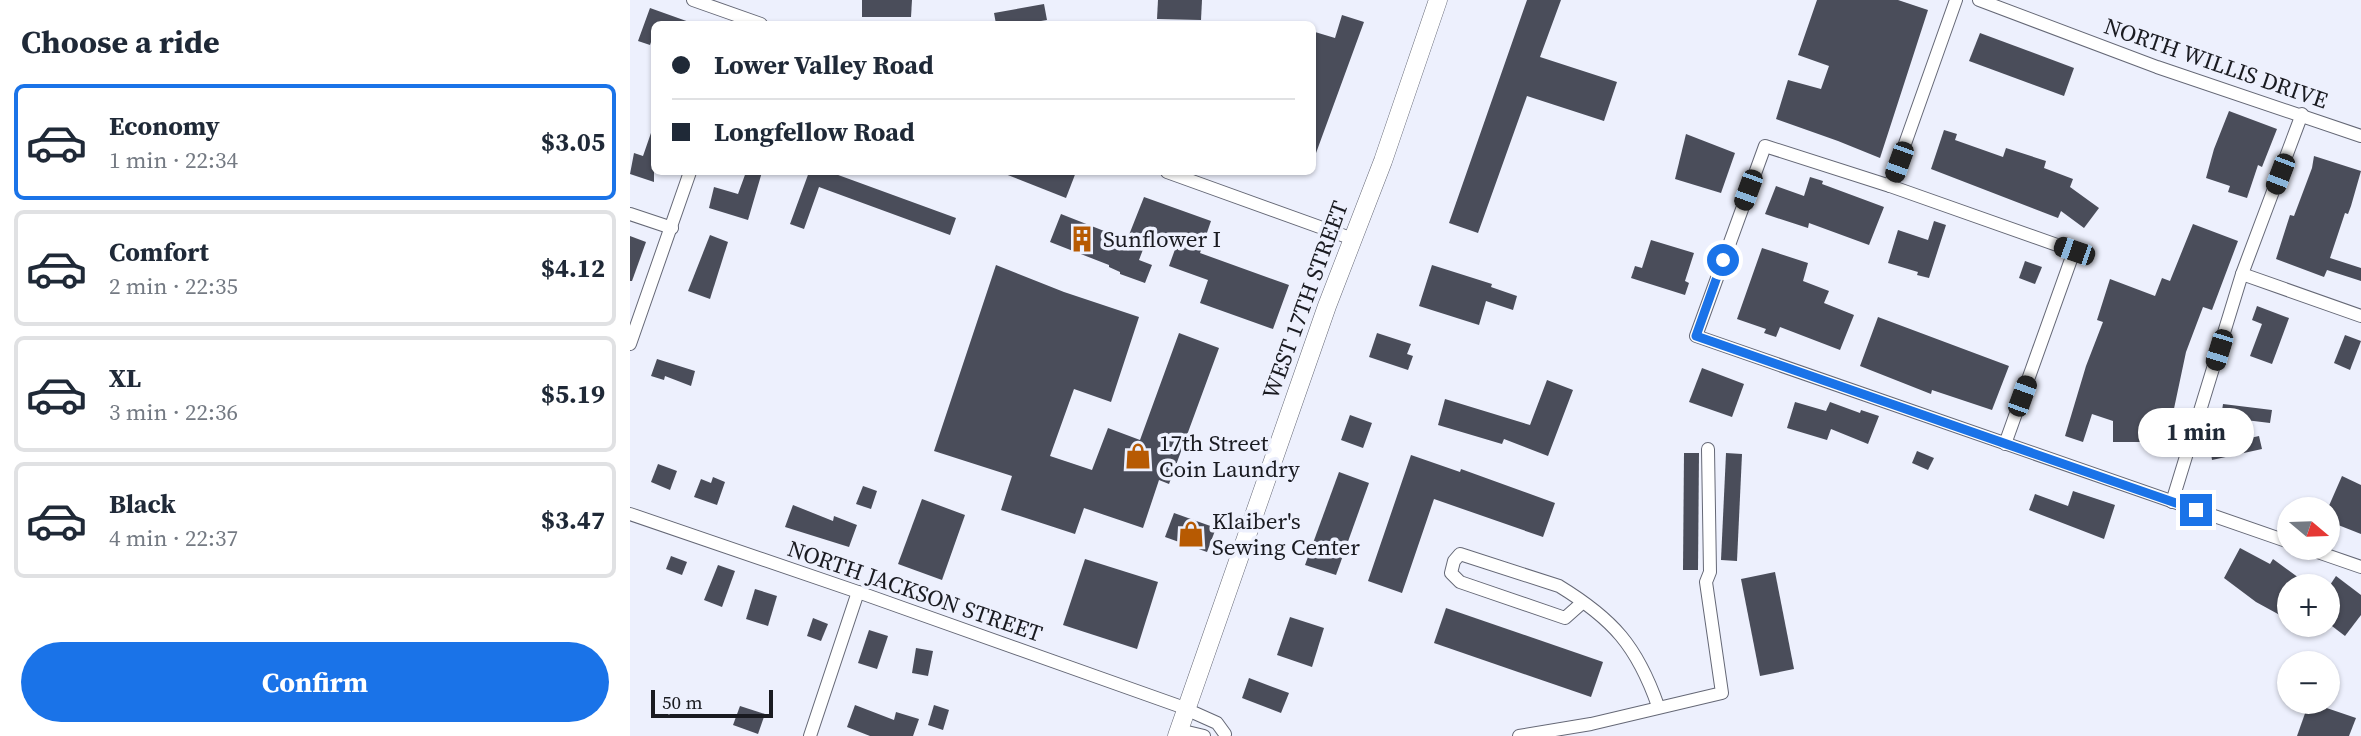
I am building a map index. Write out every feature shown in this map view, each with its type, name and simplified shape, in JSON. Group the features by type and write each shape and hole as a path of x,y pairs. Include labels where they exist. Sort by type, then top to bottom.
{"main road":[{"name":"WEST 17TH STREET","path":"1178,733 1327,306 1438,0"}],"street":[{"path":"692,0 738,20"},
{"path":"1890,186 1956,0"},
{"name":"NORTH WILLIS DRIVE","path":"1979,0 2157,67 2361,135"},
{"path":"2172,502 2242,274 2302,114"},
{"path":"2005,444 2074,251 1890,186 1765,146 1696,336 2005,444 2277,538"},
{"path":"630,344 689,175"},
{"path":"1175,175 1353,239"},
{"path":"630,214 672,228"},
{"path":"2242,274 2361,316"},
{"path":"1519,736 1549,734 1658,706 1722,693 1706,582 1710,572 1708,449"},
{"name":"NORTH JACKSON STREET","path":"630,514 1186,709 1217,723 1222,735"},
{"path":"1583,603 1565,618 1460,582 1451,573 1454,561 1460,554 1559,586 1603,617 1628,642 1658,706"},
{"path":"2340,560 2361,567"},
{"path":"810,736 858,592"},
{"path":"1178,733 1204,736"},
{"path":"1222,735 1238,736"}],"building":[{"path":"862,0 912,0 911,17 862,17"},
{"path":"1158,0 1202,0 1201,20 1157,19"},
{"path":"1527,0 1561,0 1540,57 1617,82 1604,121 1527,96 1478,233 1449,223"},
{"path":"1817,0 1898,0 1928,10 1880,158 1776,119 1788,80 1821,89 1829,66 1798,55"},
{"path":"1044,4 1047,20 995,21 994,13"},
{"path":"650,8 686,21 651,21 650,45 638,41"},
{"path":"1342,15 1364,22 1316,153 1316,32 1335,38"},
{"path":"1980,33 2074,68 2064,96 1969,61"},
{"path":"2229,111 2277,129 2262,167 2258,165 2247,198 2228,192 2230,186 2206,178"},
{"path":"1944,130 1957,134 1955,140 2003,157 2006,148 2046,161 2044,168 2073,179 2070,187 2099,208 2084,228 2061,211 2058,218 1931,169"},
{"path":"651,133 651,175 654,175 654,182 630,174 634,153 643,156"},
{"path":"1686,134 1735,153 1721,193 1675,179"},
{"path":"2314,156 2361,171 2351,206 2348,214 2345,213 2330,258 2361,268 2361,281 2327,270 2324,277 2276,259 2290,215 2294,216 2312,168"},
{"path":"745,175 761,175 748,220 709,208 714,187 738,194"},
{"path":"808,175 838,175 956,218 950,235 819,187 804,229 790,224"},
{"name":"Sunflower I","path":"1008,175 1075,175 1066,198"},
{"path":"1810,177 1884,207 1869,245 1809,223 1808,228 1765,214 1776,186 1804,196"},
{"path":"1144,197 1211,221 1200,253 1289,285 1273,329 1200,303 1208,280 1169,266 1178,241 1150,231 1139,260 1152,265 1145,283 1120,274 1109,265 1050,242 1061,214 1127,240"},
{"path":"1934,221 1946,225 1929,278 1888,263 1898,230 1928,240"},
{"path":"2193,224 2238,241 2212,310 2203,307 2186,352 2172,418 2163,416 2164,442 2113,442 2113,421 2092,414 2083,442 2065,436 2086,366 2103,322 2097,320 2110,279 2155,296 2162,278 2170,281"},
{"path":"710,235 728,242 710,299 688,291"},
{"path":"630,236 646,242 632,281 630,281"},
{"path":"1651,240 1694,253 1685,281 1689,283 1685,295 1631,278 1635,266 1642,268"},
{"path":"1762,248 1808,263 1803,281 1829,291 1824,303 1854,315 1840,350 1780,327 1776,337 1764,333 1766,329 1737,319"},
{"path":"2025,261 2042,267 2035,284 2019,278"},
{"path":"996,265 1064,292 1139,317 1111,402 1074,389 1050,456 1092,470 1108,428 1140,440 1179,333 1219,348 1169,484 1159,480 1143,528 1084,508 1075,534 1001,510 1012,476 934,451"},
{"path":"1432,265 1492,284 1491,287 1517,296 1513,310 1486,301 1479,325 1419,306"},
{"path":"2257,306 2289,318 2272,364 2250,356 2262,324 2252,320"},
{"path":"1878,317 2009,366 1992,410 1932,390 1931,394 1860,366"},
{"path":"1377,333 1411,344 1407,354 1413,356 1408,370 1369,357"},
{"path":"2345,335 2361,341 2350,370 2334,363"},
{"path":"657,359 695,371 691,386 665,376 664,380 651,376"},
{"path":"1702,368 1744,384 1732,417 1689,402"},
{"path":"1547,380 1573,390 1548,456 1504,439 1502,444 1438,425 1445,399 1530,425"},
{"path":"1795,402 1826,411 1830,402 1860,413 1861,410 1879,416 1868,444 1831,429 1827,440 1787,428"},
{"path":"2223,404 2272,410 2270,423 2221,417"},
{"path":"1350,415 1372,423 1363,448 1341,440"},
{"path":"2259,436 2262,449 2212,460 2210,447"},
{"path":"1917,451 1934,458 1928,470 1912,463"},
{"path":"1684,453 1699,453 1698,570 1683,570"},
{"path":"1726,453 1742,454 1737,561 1721,560"},
{"path":"1411,455 1460,472 1461,469 1555,503 1543,537 1434,499 1402,593 1368,581"},
{"path":"658,464 677,471 670,490 651,482"},
{"path":"1339,472 1369,483 1336,575 1305,565"},
{"path":"2342,476 2361,485 2361,534 2340,526 2340,497 2333,497"},
{"path":"713,477 725,482 717,505 694,497 701,479 711,483"},
{"path":"863,486 877,491 871,509 856,504"},
{"path":"2073,491 2115,505 2104,539 2029,510 2035,494 2068,506"},
{"path":"922,499 965,515 942,580 898,564"},
{"path":"793,505 833,521 834,516 857,525 849,547 785,527"},
{"path":"1174,513 1216,528 1207,552 1165,537"},
{"path":"2240,548 2270,564 2273,559 2294,574 2277,574 2277,613 2256,602 2224,578"},
{"path":"671,556 687,562 682,575 666,569"},
{"path":"1085,559 1158,582 1137,649 1063,625"},
{"path":"718,565 735,571 722,607 704,600"},
{"path":"1775,572 1794,669 1760,676 1741,579"},
{"path":"2340,579 2361,595 2361,615 2345,636 2340,632"},
{"path":"755,589 777,596 768,626 746,619"},
{"path":"1446,608 1603,662 1591,697 1434,643"},
{"path":"1290,617 1324,628 1312,667 1277,655"},
{"path":"813,618 828,624 821,641 807,636"},
{"path":"869,630 888,636 877,669 858,663"},
{"path":"916,648 933,651 928,676 912,673"},
{"path":"1249,678 1289,693 1281,713 1242,698"},
{"path":"855,705 894,720 896,712 919,719 913,736 870,736 847,727"},
{"path":"934,705 949,710 943,730 928,725"},
{"path":"740,706 765,714 758,734 733,725"},
{"path":"2340,713 2356,718 2349,736 2297,736 2305,714"}],"place":[{"name":"Sunflower I","path":"1082,239"},
{"name":"17th Street Coin Laundry","path":"1138,456"},
{"name":"Klaiber's Sewing Center","path":"1191,534"}],"route":[{"path":"1723,260 1696,336 2196,510"}]}
